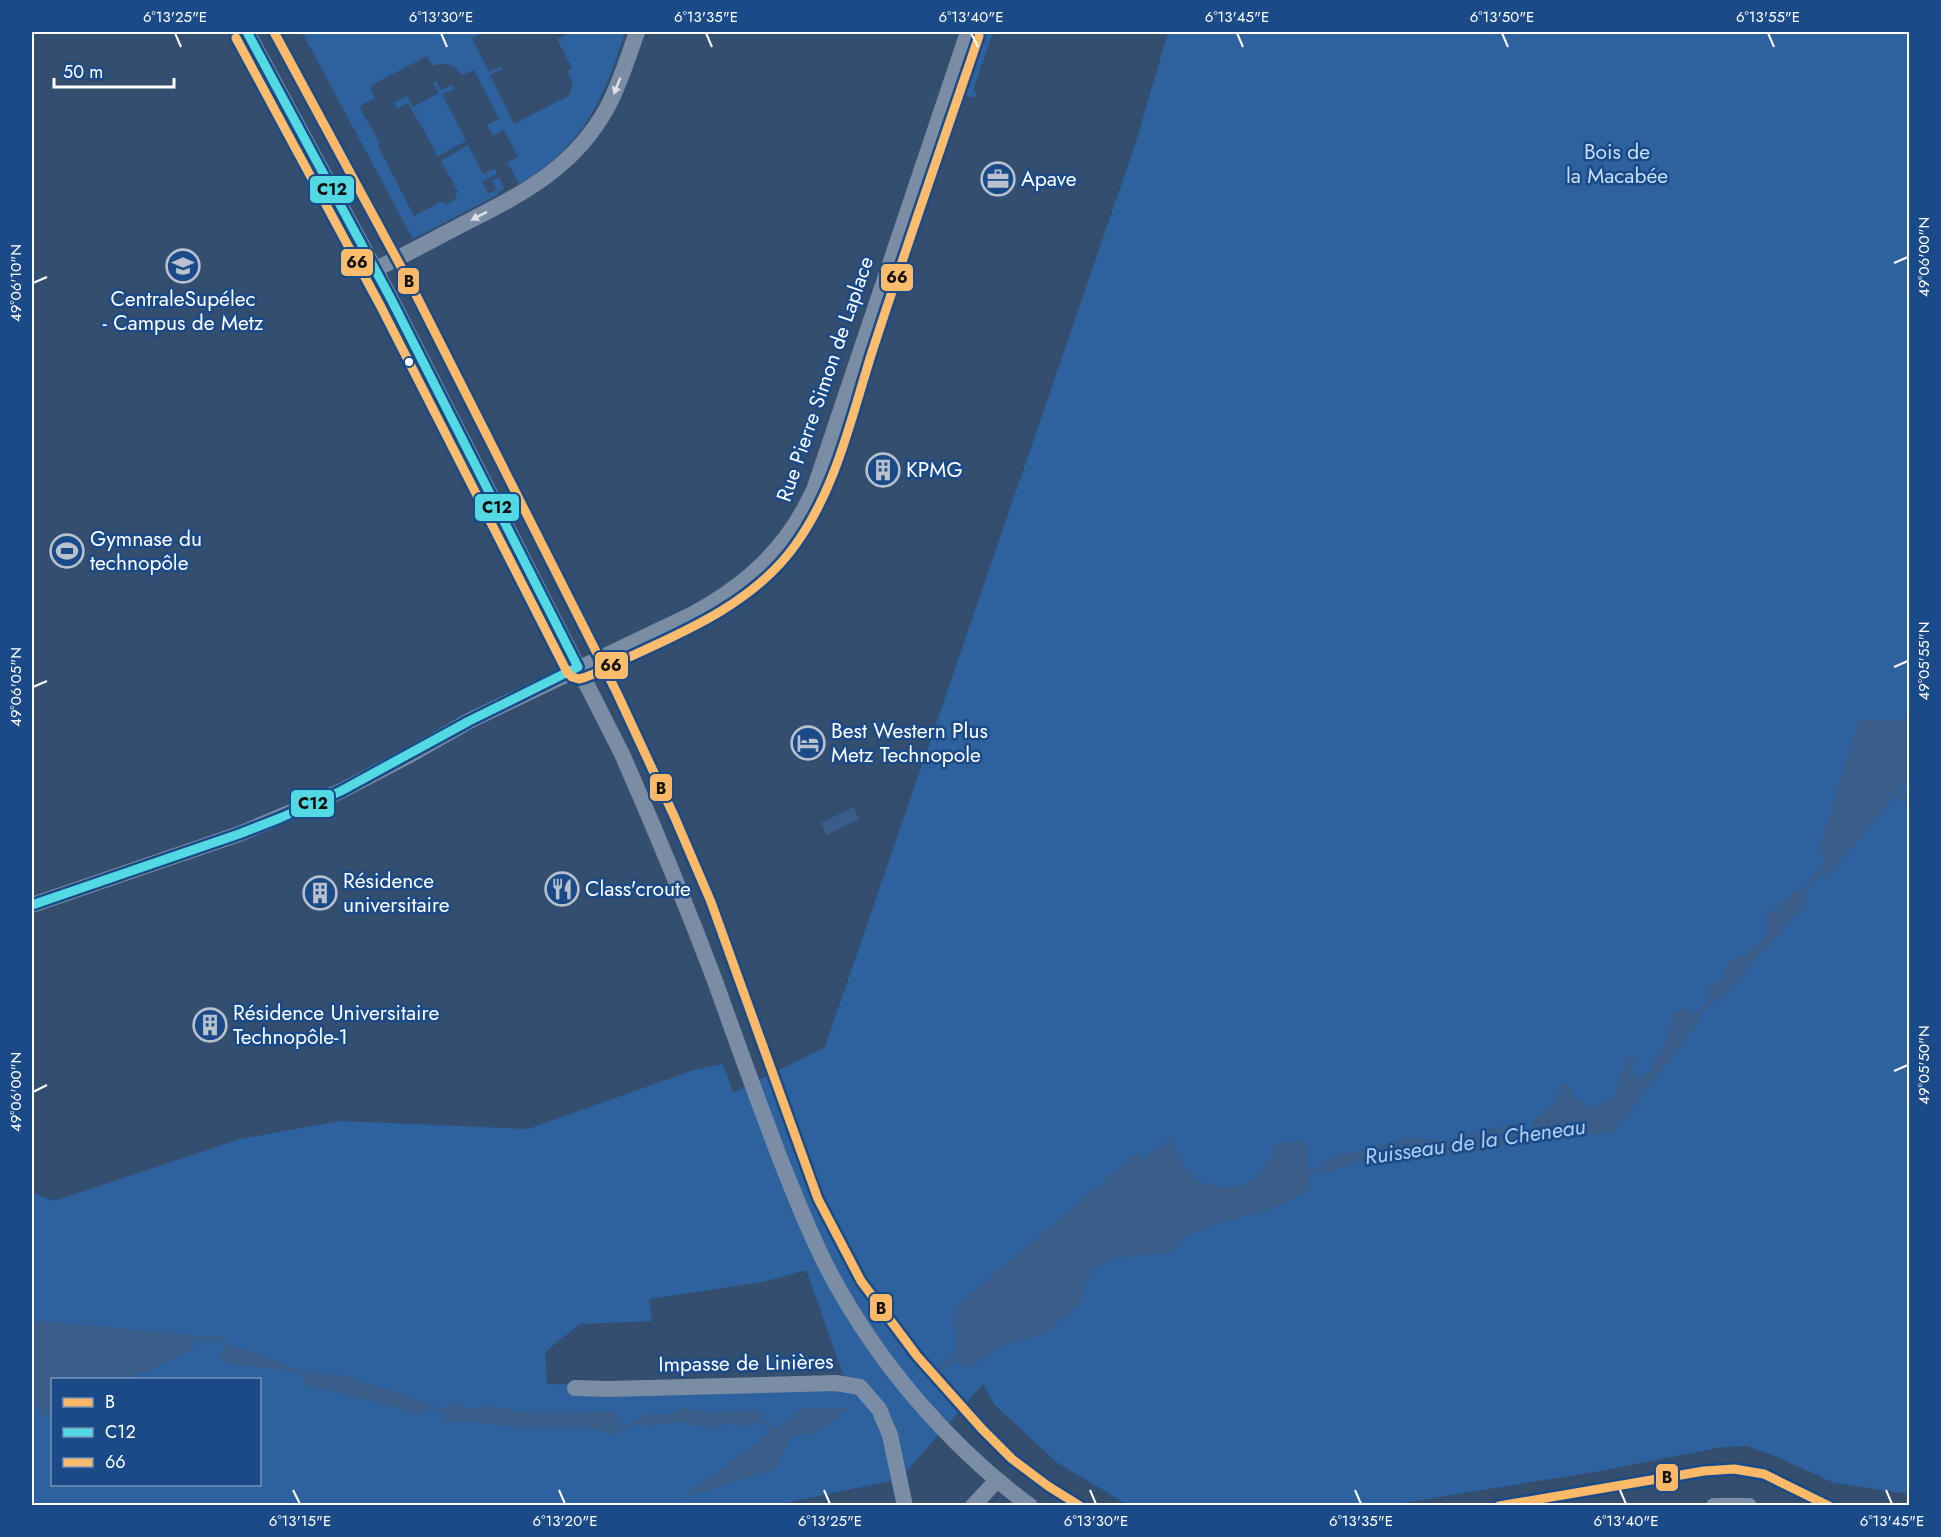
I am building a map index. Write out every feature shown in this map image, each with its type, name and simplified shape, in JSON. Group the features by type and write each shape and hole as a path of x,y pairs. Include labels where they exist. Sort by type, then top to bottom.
{"street":[{"path":"247,32 376,269 622,754 694,925 802,1214 843,1297 896,1374 932,1416 997,1480 1030,1506"},
{"path":"376,269 517,196 560,167 580,147 606,109 615,92 637,32"},
{"name":"Rue Pierre Simon de Laplace","path":"32,905 239,834 341,791 469,721 693,614 728,593 768,559 798,520 821,470 857,357 968,32"},
{"name":"Impasse de Linières","path":"575,1388 836,1383 860,1387 879,1409 890,1435 905,1506"},
{"path":"973,1506 997,1480"},
{"path":"1714,1506 1749,1506"}],"green space":[{"path":"302,32 485,32 472,38 489,72 502,66 503,69 490,75 514,124 569,96 573,84 567,71 572,68 557,39 572,32 625,32 609,79 588,119 560,154 519,184 507,162 518,157 504,130 493,136 487,125 499,119 474,70 462,75 449,65 433,66 427,56 370,86 375,98 359,106 414,216 443,201 445,205 457,198 455,193 458,192 441,161 468,145 483,174 495,169 497,174 482,181 488,194 497,190 492,181 499,177 504,189 498,192 499,194 413,239"},
{"path":"979,32 993,32 973,90 977,93 974,98 962,94 959,90"},
{"name":"Bois de la Macabée","path":"1168,32 1909,32 1909,1494 1834,1483 1747,1446 1723,1447 1600,1471 1390,1505 1128,1505 1056,1462 995,1405 983,1384 900,1479 776,1505 32,1505 32,1193 54,1201 240,1139 341,1121 528,1129 694,1070 723,1064 733,1093 825,1047 1136,142","holes":["806,1270 844,1377 610,1385 547,1384 545,1352 580,1324 652,1321 649,1299 763,1282"]},
{"path":"436,81 441,90 452,85 454,89 442,94 466,141 438,156 408,103 397,108 394,103 407,96 413,107 439,93 433,83"}],"water":[{"path":"1909,719 1909,779 1824,881 1821,842 1859,720"},
{"path":"853,807 859,819 827,835 821,823"},
{"path":"1806,889 1806,904 1718,1002 1705,991 1709,983 1722,983 1724,970 1737,955 1746,956 1766,935 1766,911 1775,911 1794,890"},
{"path":"1685,1008 1702,1018 1614,1132 1535,1142 1533,1121 1557,1100 1562,1084 1567,1083 1576,1098 1590,1107 1597,1107 1613,1097 1618,1090 1618,1080 1627,1056 1636,1059 1632,1073 1641,1078 1649,1072 1654,1058 1661,1055 1674,1014"},
{"path":"1517,1122 1517,1145 1410,1161 1367,1159 1324,1174 1323,1160 1410,1138 1444,1141"},
{"path":"1173,1136 1179,1158 1190,1173 1205,1183 1222,1187 1239,1185 1254,1177 1267,1163 1275,1143 1306,1141 1310,1190 1268,1210 1201,1229 1184,1237 1173,1250 1160,1254 1112,1258 1095,1268 1084,1286 1081,1302 1041,1335 1001,1346 970,1369 949,1358 956,1352 953,1309 1138,1152 1144,1159"},
{"path":"32,1320 192,1335 195,1348 131,1378 51,1378 51,1413 43,1416 32,1397"},
{"path":"233,1346 284,1363 279,1369 233,1365 217,1355"},
{"path":"315,1371 318,1374 341,1375 430,1403 425,1415 300,1384"},
{"path":"451,1402 466,1407 489,1406 529,1413 615,1411 621,1428 617,1436 589,1428 516,1427 465,1421 440,1423"},
{"path":"683,1408 713,1412 761,1410 765,1416 748,1428 734,1423 713,1428 677,1422 645,1427 646,1414 668,1414"},
{"path":"804,1408 851,1408 814,1434 799,1435 791,1439 775,1470 681,1498"}],"waterway":[{"name":"Ruisseau de la Cheneau","path":"1894,792 1910,802"},
{"name":"Ruisseau de la Cheneau","path":"1803,893 1826,865"},
{"name":"Ruisseau de la Cheneau","path":"1695,1018 1716,996"},
{"name":"Ruisseau de la Cheneau","path":"1512,1135 1539,1131"},
{"name":"Ruisseau de la Cheneau","path":"1304,1175 1327,1166"},
{"name":"Ruisseau de la Cheneau","path":"187,1339 220,1337 230,1352"},
{"name":"Ruisseau de la Cheneau","path":"942,1368 956,1357"},
{"name":"Ruisseau de la Cheneau","path":"276,1364 313,1377"},
{"name":"Ruisseau de la Cheneau","path":"423,1406 450,1412"},
{"name":"Ruisseau de la Cheneau","path":"618,1426 621,1428 649,1419"},
{"name":"Ruisseau de la Cheneau","path":"757,1419 776,1432"}],"transit line":[{"name":"C12","path":"247,32 391,299 578,667"},
{"name":"B","path":"274,32 413,289 617,693 711,902 818,1199 861,1281 917,1356 982,1429 1012,1459 1080,1506"},
{"name":"66","path":"236,38 380,305 567,672 579,679 675,636 742,597 780,564 811,521 823,498 842,448 874,346 979,36"},
{"name":"C12","path":"32,905 280,818 341,791 469,721 578,667"},
{"name":"B","path":"1499,1506 1704,1471 1734,1469 1764,1474 1829,1506"}],"place":[{"name":"Apave","path":"998,179"},
{"name":"CentraleSupélec - Campus de Metz","path":"183,266"},
{"name":"KPMG","path":"883,470"},
{"name":"Gymnase du technopôle","path":"67,551"},
{"name":"Best Western Plus Metz Technopole","path":"808,743"},
{"name":"Class'croute","path":"562,889"},
{"name":"Résidence universitaire","path":"320,893"},
{"name":"Résidence Universitaire Technopôle-1","path":"210,1025"}]}
